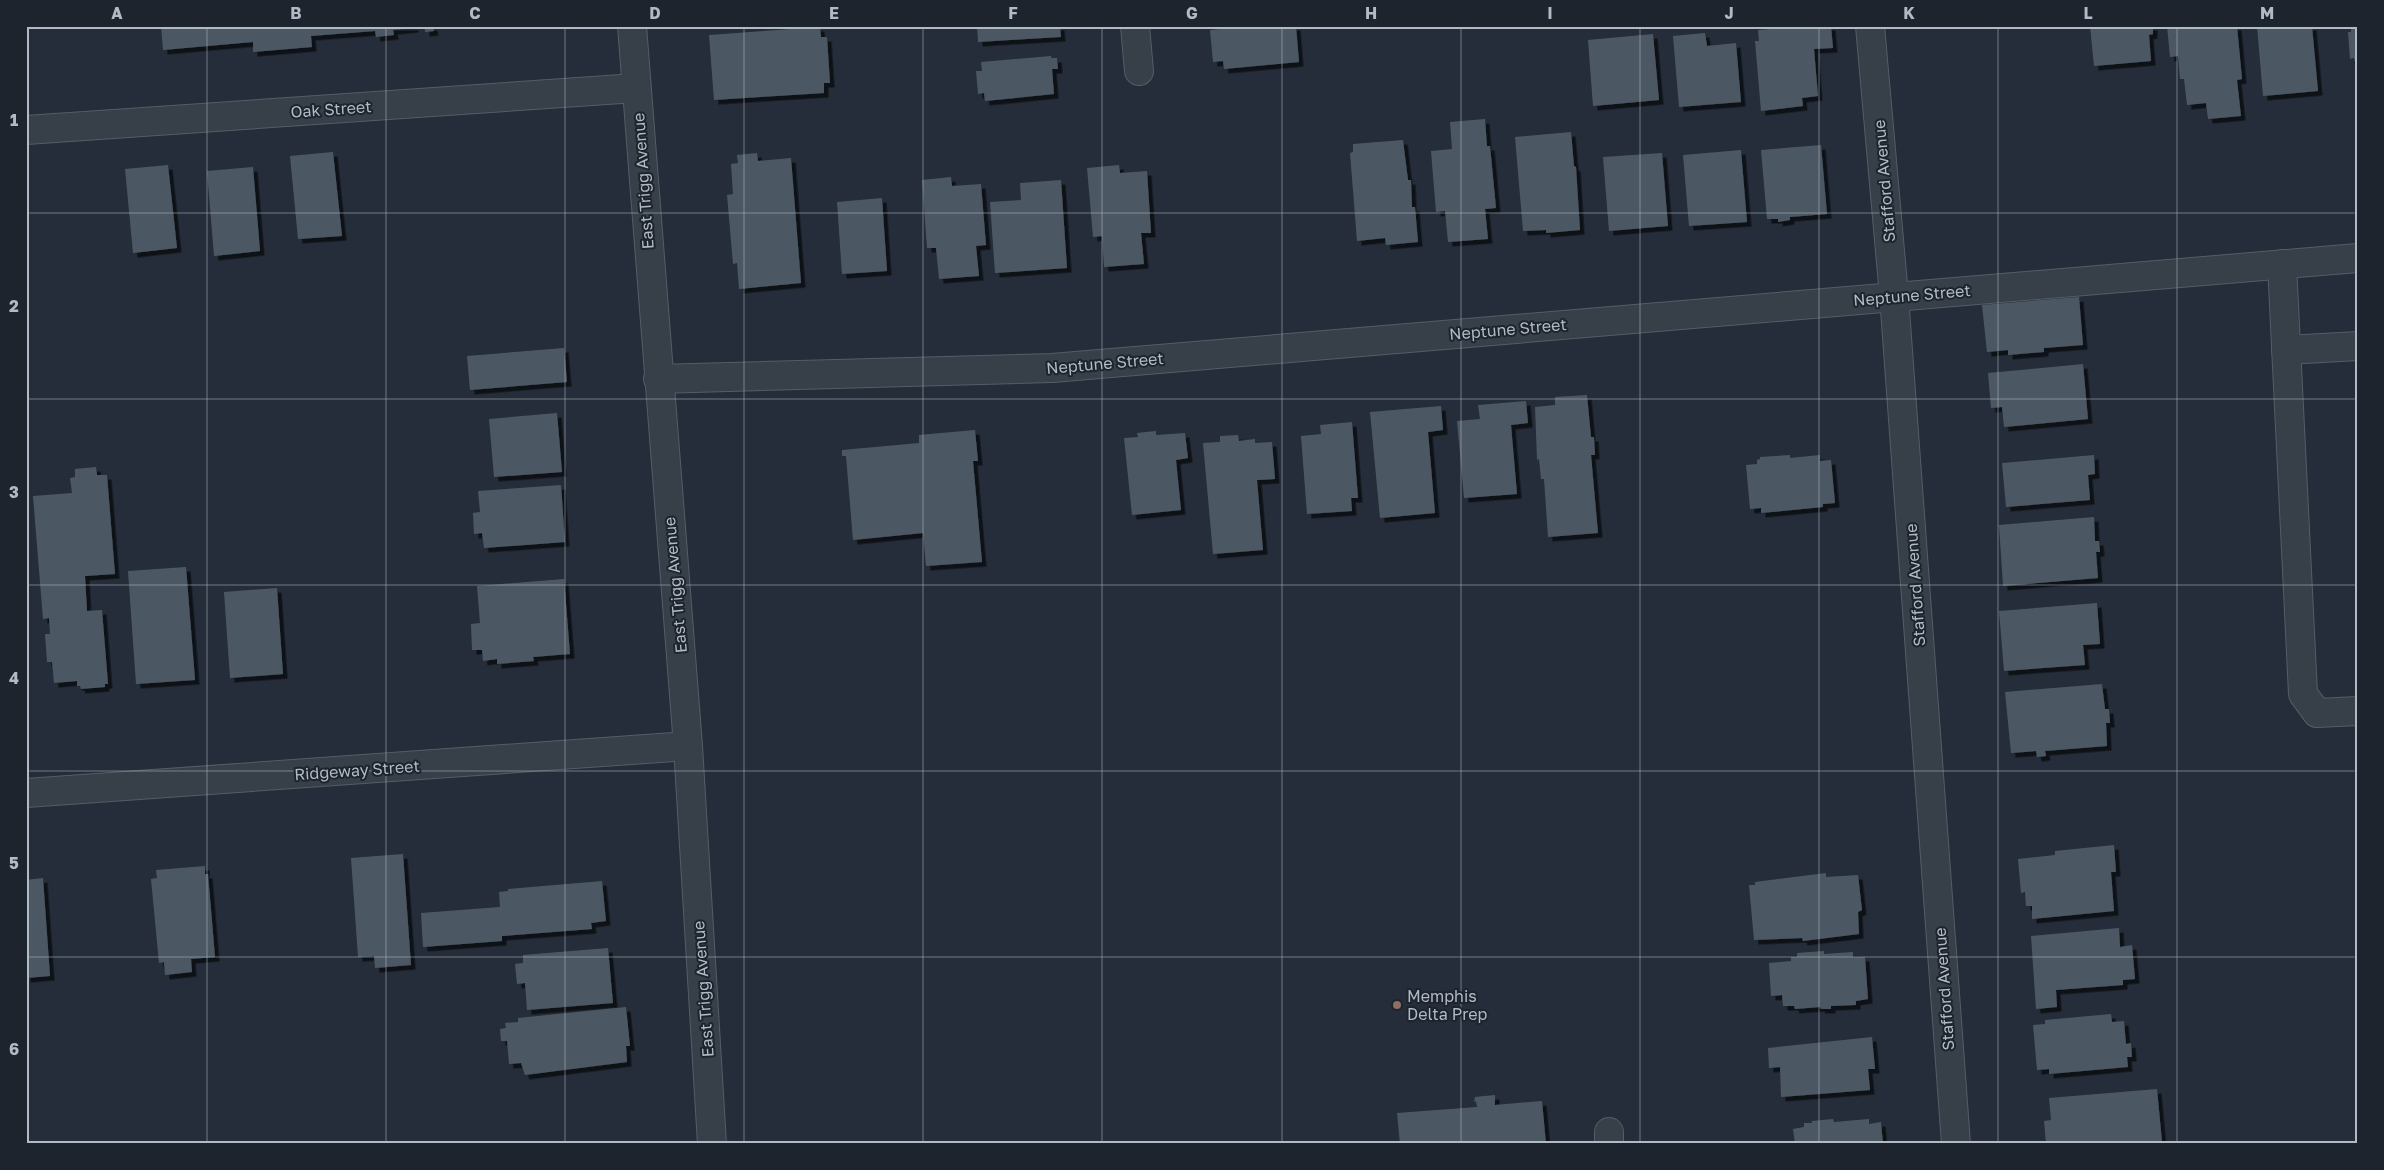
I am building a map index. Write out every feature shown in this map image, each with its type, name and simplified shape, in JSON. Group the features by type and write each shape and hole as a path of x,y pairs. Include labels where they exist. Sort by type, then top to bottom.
{"street":[{"name":"East Trigg Avenue","path":"632,26 688,746 712,1144"},
{"path":"1135,26 1139,71"},
{"name":"Stafford Avenue","path":"1870,26 1894,296 1956,1144"},
{"name":"Oak Street","path":"26,130 636,88"},
{"name":"Neptune Street","path":"658,379 1052,368 2358,258"},
{"path":"2282,264 2303,694 2317,713 2358,711"},
{"path":"2286,350 2358,346"},
{"name":"Ridgeway Street","path":"26,793 688,746"}],"building":[{"path":"161,26 414,26 414,28 393,30 394,35 376,37 375,31 311,36 312,47 253,52 253,42 163,50"},
{"path":"425,26 433,26 434,31 425,32"},
{"path":"977,26 1060,26 1061,37 978,42"},
{"path":"1220,26 1296,26 1299,62 1224,69 1223,61 1213,62 1210,30 1220,29"},
{"path":"1831,26 1833,48 1814,49 1818,96 1802,98 1803,106 1761,111 1755,41 1759,41 1758,30"},
{"path":"2090,26 2153,26 2153,34 2149,35 2151,61 2094,66"},
{"path":"2167,26 2237,26 2242,79 2237,80 2241,116 2208,119 2206,103 2187,105 2184,79 2180,79 2178,56 2170,57"},
{"path":"2257,26 2312,26 2318,91 2263,96"},
{"path":"2351,26 2358,26 2358,75 2354,58 2350,59 2348,32 2351,32"},
{"path":"820,27 821,37 827,37 830,83 824,83 824,93 714,100 709,35"},
{"path":"1705,33 1707,46 1736,43 1741,102 1679,107 1673,36"},
{"path":"1653,34 1659,100 1593,106 1588,40"},
{"path":"1051,56 1051,58 1057,58 1058,69 1052,69 1054,94 985,101 984,93 978,94 976,71 982,71 981,62"},
{"path":"1485,119 1487,146 1490,146 1496,208 1485,209 1488,239 1448,242 1445,211 1436,212 1431,151 1452,149 1450,122"},
{"path":"1571,132 1574,166 1576,167 1580,230 1546,233 1546,230 1523,231 1515,137"},
{"path":"1403,140 1408,180 1411,180 1412,207 1415,207 1418,242 1386,245 1385,238 1357,241 1350,153 1353,152 1353,144"},
{"path":"1821,145 1827,214 1790,217 1790,220 1778,222 1778,219 1767,219 1761,150"},
{"path":"1741,150 1747,222 1689,226 1683,155"},
{"path":"333,152 342,236 298,239 290,156"},
{"path":"757,153 758,161 791,158 801,283 739,289 737,263 733,264 727,195 733,194 731,164 738,163 737,155"},
{"path":"1662,153 1668,226 1609,231 1603,157"},
{"path":"168,165 177,248 133,253 125,169"},
{"path":"1119,165 1120,173 1147,171 1151,233 1141,233 1144,264 1104,267 1102,236 1093,237 1087,168"},
{"path":"253,167 260,251 214,256 207,171"},
{"path":"951,177 952,186 981,184 986,245 976,246 979,276 939,279 936,248 927,248 922,180"},
{"path":"1061,180 1067,268 995,273 990,202 1021,200 1020,183"},
{"path":"882,198 887,271 842,274 837,202"},
{"path":"2079,297 2083,345 2044,348 2044,352 2008,355 2008,350 1987,352 1982,305"},
{"path":"564,348 567,382 470,390 467,356"},
{"path":"2083,364 2088,419 2004,427 2002,407 1991,408 1988,373"},
{"path":"1587,395 1591,437 1594,437 1595,455 1591,455 1598,533 1548,537 1544,479 1541,479 1539,459 1537,460 1535,407 1555,405 1555,397"},
{"path":"1526,401 1528,423 1511,425 1517,494 1464,498 1457,421 1480,419 1478,405"},
{"path":"1441,406 1443,430 1428,432 1435,513 1380,518 1370,412"},
{"path":"557,413 562,472 494,477 489,419"},
{"path":"1352,422 1358,498 1351,498 1352,511 1307,514 1301,436 1321,434 1320,425"},
{"path":"975,430 978,461 973,461 982,562 926,566 923,533 853,540 846,456 842,456 842,450 919,443 919,435"},
{"path":"1156,431 1156,435 1185,433 1188,458 1176,460 1181,510 1132,515 1124,438 1138,437 1137,433"},
{"path":"1238,435 1239,441 1255,439 1255,443 1272,442 1275,479 1257,480 1263,550 1213,554 1203,443 1220,442 1220,436"},
{"path":"1790,455 1790,458 1820,455 1820,461 1831,460 1835,503 1823,504 1823,507 1761,513 1761,508 1750,509 1746,465 1757,464 1757,460 1760,457"},
{"path":"2094,455 2095,474 2088,475 2090,500 2006,507 2002,463"},
{"path":"96,467 97,475 107,475 115,574 85,576 87,611 102,610 108,684 105,684 105,687 81,689 80,686 77,686 77,681 54,683 52,662 47,662 45,634 50,634 49,618 43,619 33,496 72,493 70,478 75,477 75,469"},
{"path":"561,485 565,542 484,548 482,533 474,534 473,513 480,512 478,491"},
{"path":"2094,517 2095,541 2099,541 2100,552 2096,552 2098,578 2003,586 1999,525"},
{"path":"186,567 195,680 136,684 128,571"},
{"path":"564,579 570,654 533,657 534,661 497,664 497,659 483,661 482,650 472,650 471,624 480,623 477,586"},
{"path":"277,588 283,674 230,678 224,592"},
{"path":"2097,603 2100,644 2083,645 2085,665 2004,671 1999,611"},
{"path":"2102,684 2105,709 2109,709 2110,723 2106,723 2107,746 2045,751 2046,756 2037,757 2036,751 2011,753 2005,692"},
{"path":"2114,845 2116,872 2111,872 2114,911 2032,919 2032,906 2026,906 2025,892 2021,893 2018,859 2055,855 2055,851"},
{"path":"403,854 411,965 375,968 374,956 358,957 351,858"},
{"path":"205,866 205,874 208,874 215,957 191,959 192,972 165,975 164,962 159,963 151,879 157,878 156,870"},
{"path":"1826,873 1826,877 1858,875 1862,910 1858,912 1859,934 1803,941 1802,938 1754,940 1749,885 1755,885 1755,882"},
{"path":"43,878 50,976 26,978 26,880"},
{"path":"602,881 606,921 591,923 592,929 502,936 502,941 423,947 421,913 500,907 499,892 508,891 508,889"},
{"path":"2119,928 2120,947 2132,945 2135,979 2123,980 2123,985 2056,990 2057,1007 2036,1009 2031,936"},
{"path":"608,948 613,1003 527,1010 525,983 517,984 515,964 523,963 523,955"},
{"path":"1824,951 1824,954 1853,952 1853,957 1865,957 1868,999 1856,1001 1856,1005 1831,1006 1831,1009 1821,1009 1820,1007 1795,1009 1794,1006 1783,1006 1782,995 1771,996 1769,963 1791,961 1791,957 1797,957 1797,953"},
{"path":"626,1007 630,1046 626,1046 627,1062 525,1075 521,1063 509,1064 507,1041 501,1041 500,1029 506,1028 505,1023 518,1022 518,1018"},
{"path":"2111,1014 2112,1022 2124,1021 2126,1044 2131,1043 2132,1057 2127,1057 2128,1067 2049,1074 2049,1069 2037,1070 2033,1025 2045,1024 2045,1020"},
{"path":"1872,1037 1875,1069 1868,1069 1870,1090 1781,1097 1780,1067 1769,1068 1768,1048"},
{"path":"2157,1089 2162,1142 2046,1144 2044,1121 2051,1120 2049,1098"},
{"path":"1495,1095 1495,1105 1542,1101 1546,1144 1400,1144 1397,1113 1477,1107 1476,1101 1474,1102 1475,1097"},
{"path":"1833,1119 1834,1122 1869,1119 1869,1124 1881,1122 1883,1144 1795,1144 1793,1129 1804,1127 1804,1123 1812,1123 1812,1121"}],"place":[{"name":"Memphis Delta Prep","path":"1397,1005"}]}
